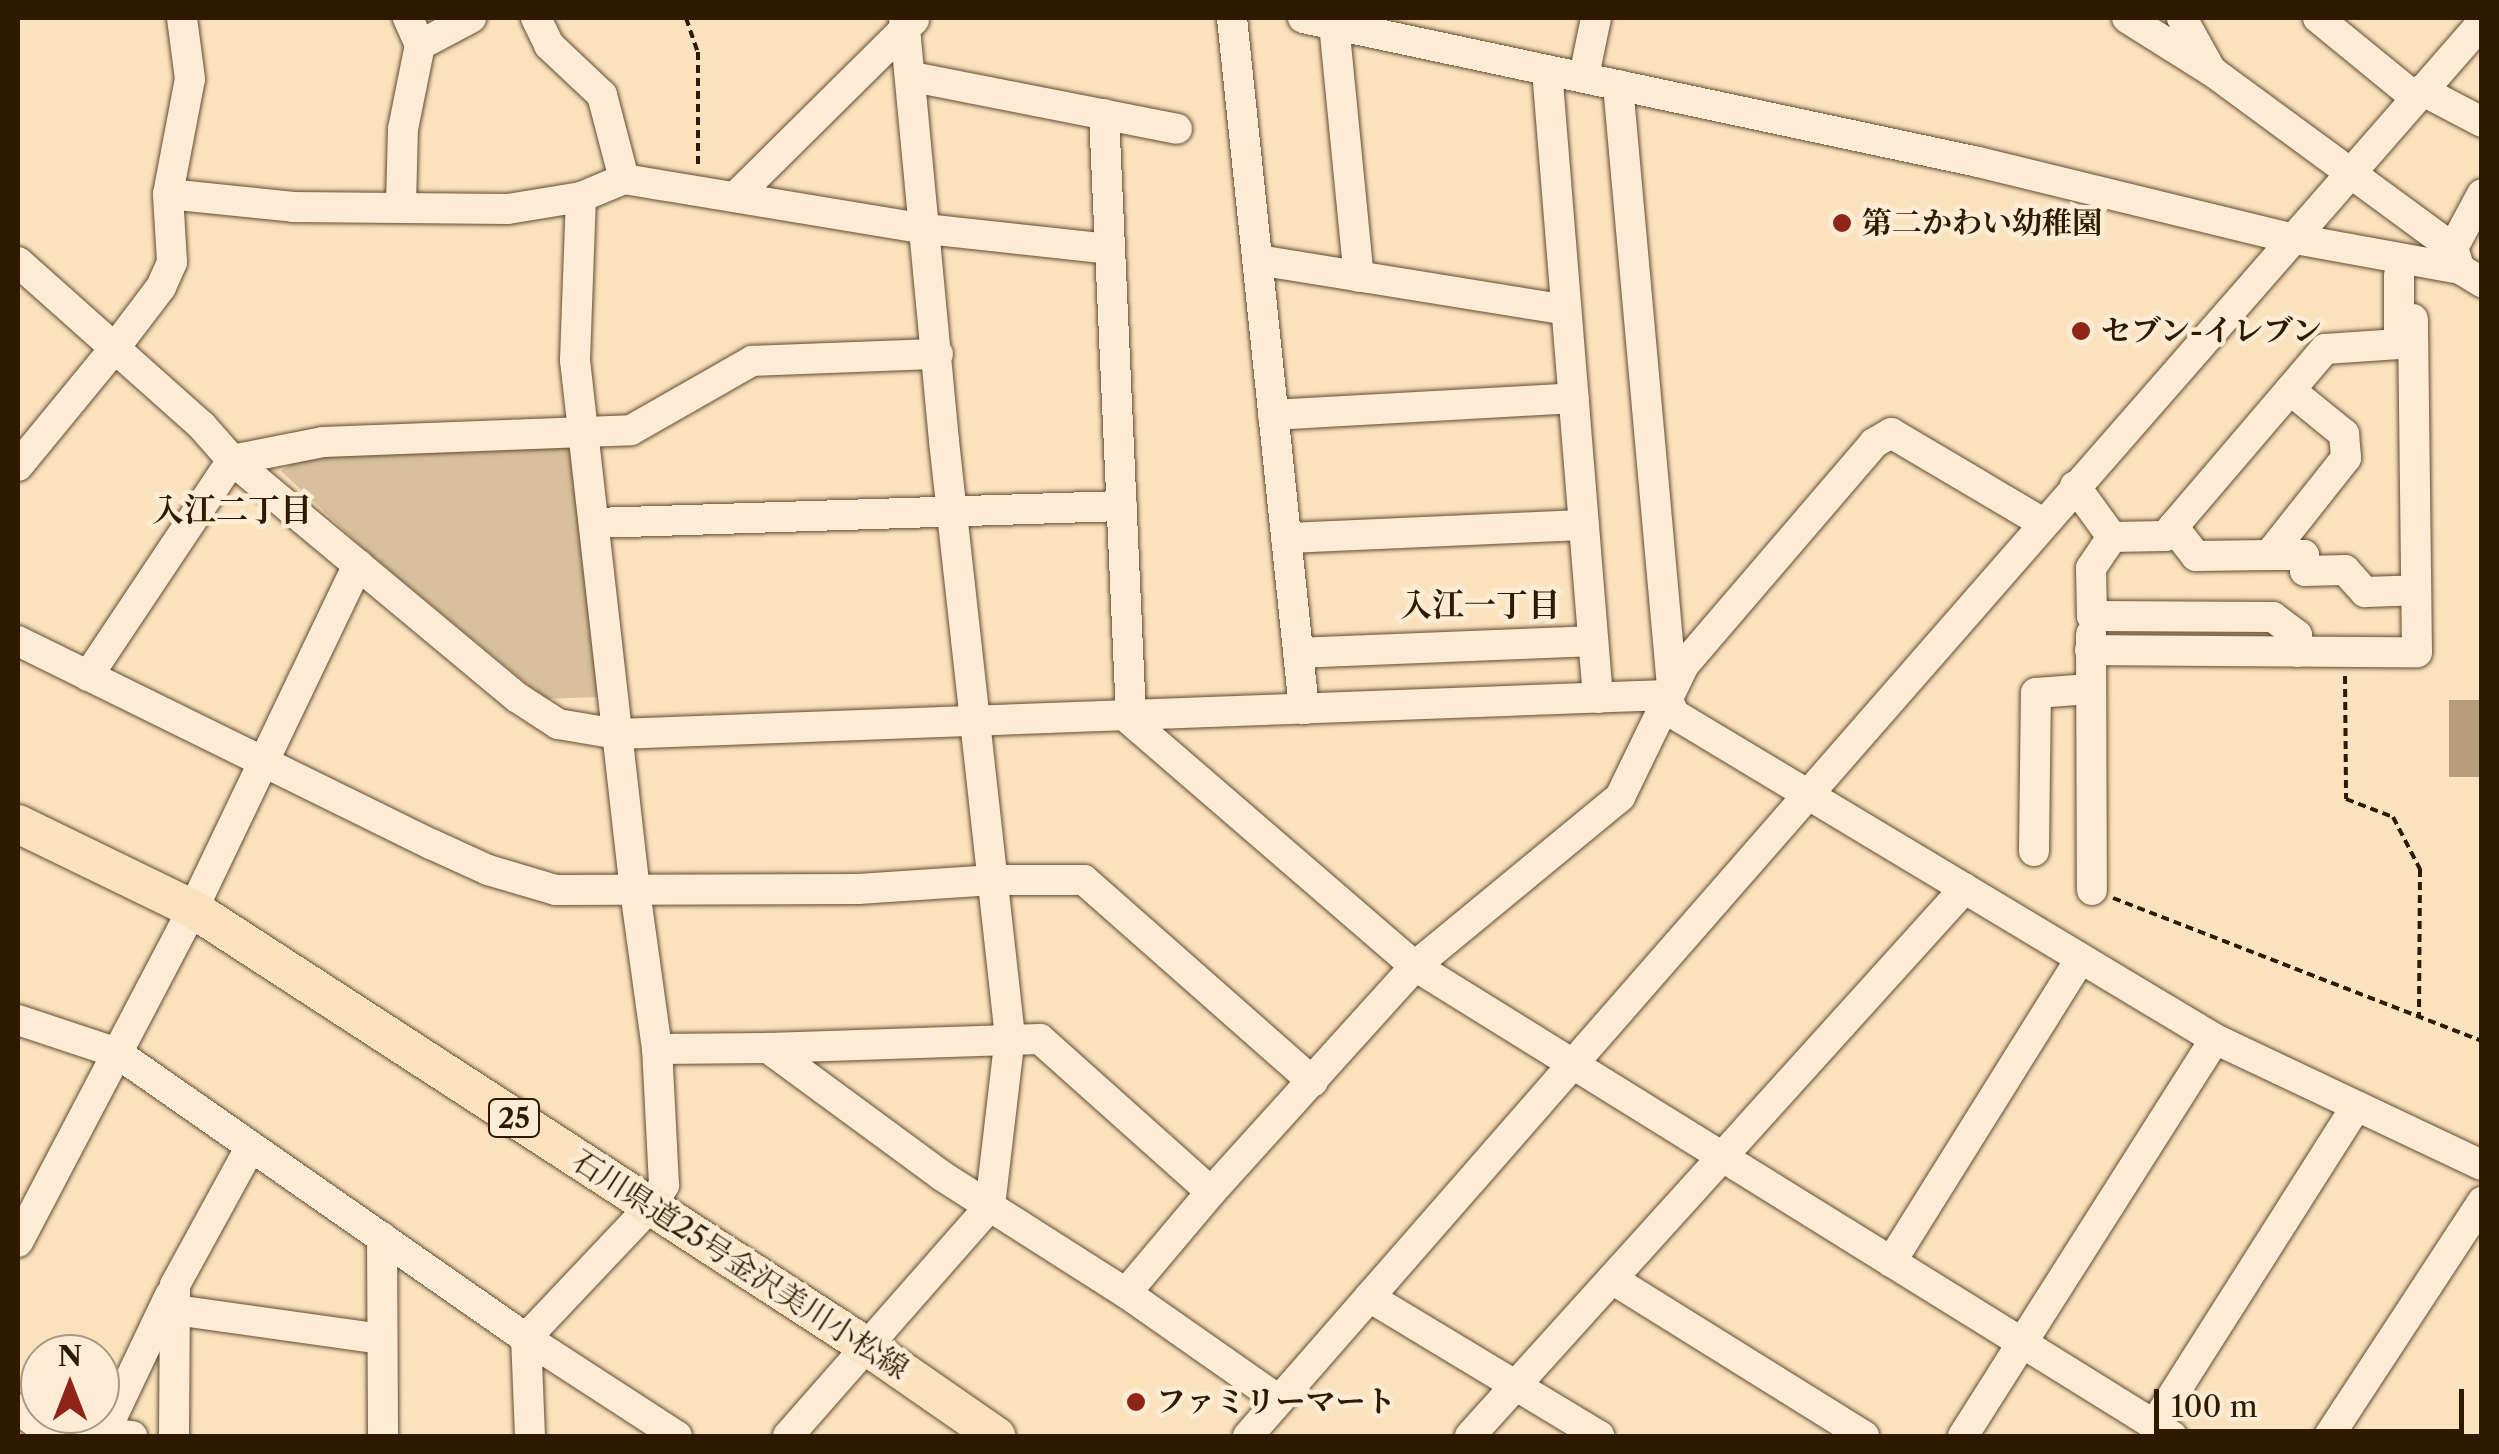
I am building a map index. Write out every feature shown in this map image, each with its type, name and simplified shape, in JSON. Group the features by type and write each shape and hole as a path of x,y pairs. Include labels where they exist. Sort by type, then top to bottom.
{"main road":[{"name":"石川県道25号金沢美川小松線","path":"18,824 193,910 869,1348 996,1436"}],"street":[{"path":"18,466 161,287 172,262 168,194 190,79 182,18"},
{"path":"402,205 403,128 414,31 471,18"},
{"path":"536,18 549,45 602,95 624,179"},
{"path":"1232,18 1304,710"},
{"path":"1303,18 1364,24 1676,101 1978,162 2290,238 2465,266"},
{"path":"1584,76 1596,18"},
{"path":"2127,18 2213,72 2465,266"},
{"path":"2182,18 2213,72"},
{"path":"2318,18 2418,94 2482,122"},
{"path":"735,197 908,21"},
{"path":"788,1436 990,1206 1010,1037 952,511 908,21"},
{"path":"1248,1436 2482,22"},
{"path":"1334,24 1360,277"},
{"path":"1547,70 1598,698"},
{"path":"912,77 1177,129"},
{"path":"1618,84 1674,714 2215,1039 2482,1165"},
{"path":"1104,114 1128,716 1415,966 2162,1431 2356,1108"},
{"path":"168,194 292,207 402,205 508,209 581,197 624,179 926,229 1110,250"},
{"path":"2465,266 2482,194"},
{"path":"530,1436 526,1338 651,1206 664,1184 657,1049 634,891 575,360 581,197"},
{"path":"1258,260 1566,310"},
{"path":"18,262 232,460 518,698 558,724 617,734 1598,698 1669,690"},
{"path":"2090,650 2417,652 2406,278 2398,344 2325,349 2165,536 2112,536"},
{"path":"88,676 232,460 323,442 631,430 752,361 938,354"},
{"path":"2269,555 2346,458 2344,434 2290,390"},
{"path":"1273,415 1574,398"},
{"path":"1126,1293 1211,1192 1415,966 1620,797 1656,728 1669,690 1706,638 1874,442 1891,433 2043,523"},
{"path":"2075,486 2112,536"},
{"path":"594,523 1122,506"},
{"path":"1286,538 1584,525"},
{"path":"2173,527 2196,556 2304,554 2305,571 2345,570 2365,592 2402,591"},
{"path":"2092,890 2091,568 2112,536"},
{"path":"18,1242 193,910 358,564"},
{"path":"2092,616 2273,617 2296,635 2296,652"},
{"path":"1298,653 1593,640"},
{"path":"18,641 488,870 556,890 858,889 994,880 1084,880 1313,1082"},
{"path":"2034,851 2036,692 2090,690"},
{"path":"1470,1436 1965,888"},
{"path":"1891,1262 2081,958"},
{"path":"18,1020 117,1053 672,1435"},
{"path":"657,1049 1040,1038 1211,1192"},
{"path":"1962,1436 2215,1039"},
{"path":"768,1048 990,1206 1126,1293 1279,1400"},
{"path":"18,1409 38,1424 113,1435 175,1298 250,1148"},
{"path":"2329,1436 2482,1202"},
{"path":"382,1237 382,1436"},
{"path":"1612,1279 1864,1436"},
{"path":"1369,1297 1599,1436"},
{"path":"175,1298 382,1339"},
{"path":"174,1436 175,1298"}],"path":[{"path":"686,18 698,52 698,165"},
{"path":"2345,652 2346,799 2393,817 2420,869 2419,1017"},
{"path":"2092,890 2482,1041"}],"shaded area":[{"path":"572,441 599,697 545,699 365,550 281,471 306,454"},
{"path":"2449,700 2479,700 2479,777 2449,777"}],"place":[{"name":"第二かわい幼稚園","path":"1842,223"},
{"name":"セブン-イレブン","path":"2081,331"},
{"name":"ファミリーマート","path":"1136,1402"}],"district":[{"name":"入江二丁目","path":"232,510"},
{"name":"入江一丁目","path":"1480,605"}]}
